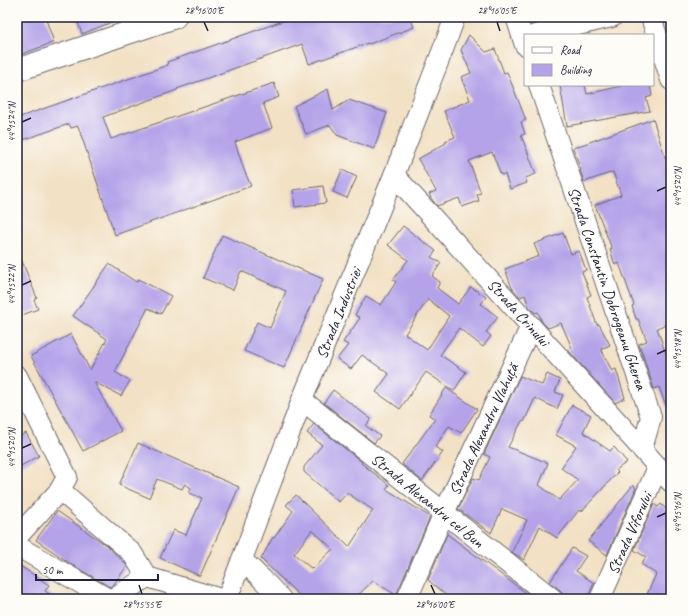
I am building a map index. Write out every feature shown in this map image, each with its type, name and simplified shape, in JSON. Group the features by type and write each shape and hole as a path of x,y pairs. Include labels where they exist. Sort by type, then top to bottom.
{"main road":[{"path":"17,70 175,17"}],"street":[{"path":"516,17 524,34"},
{"path":"546,34 612,17"},
{"path":"651,17 671,80"},
{"name":"Strada Industriei","path":"227,599 302,400 444,48 451,20"},
{"name":"Strada Constantin Dobrogeanu Gherea","path":"539,86 651,417 642,449"},
{"name":"Strada Crinului","path":"394,175 642,449"},
{"name":"Strada Alexandru Vlahuță","path":"407,599 444,513 531,326"},
{"path":"17,376 67,478 60,490 17,537"},
{"name":"Strada Alexandru cel Bun","path":"302,400 554,599"},
{"path":"642,449 671,482"},
{"name":"Strada Viforului","path":"600,599 658,467"},
{"path":"60,490 132,553 147,577 221,599"},
{"path":"17,546 108,599"},
{"path":"242,560 281,599"},
{"path":"112,599 147,577"}],"building":[{"path":"17,17 45,17 54,42 17,56"},
{"path":"76,17 122,17 122,18 82,34"},
{"path":"294,17 410,17 414,27 309,64 302,44 103,117 111,139 274,83 279,97 263,103 272,128 235,142 251,186 115,235 78,126 71,128 69,124 20,141 17,133 17,118 168,65 167,62"},
{"path":"469,35 486,52 495,49 504,73 507,72 526,120 521,122 525,134 521,135 536,174 525,178 527,183 510,189 505,174 501,175 492,152 469,161 481,193 477,194 479,201 462,207 459,198 437,206 429,194 436,191 418,159 446,143 445,141 455,137 444,111 470,100 461,77 471,73 461,50"},
{"path":"560,86 585,86 587,94 622,86 650,86 652,96 646,98 650,111 567,126"},
{"path":"328,89 333,110 349,100 387,113 374,149 337,135 330,125 306,134 294,106"},
{"path":"653,119 671,176 671,322 657,328 671,369 671,416 659,387 654,389 639,344 647,341 638,319 636,319 632,306 634,305 619,263 615,265 610,249 612,249 595,205 621,195 613,172 584,182 573,148"},
{"path":"342,170 357,177 347,198 333,192"},
{"path":"323,186 326,203 295,207 293,190"},
{"path":"403,226 436,251 431,257 441,263 432,276 440,282 437,288 458,304 471,287 486,297 481,304 498,317 486,332 491,336 483,347 459,328 440,355 466,372 454,391 426,372 400,409 376,392 389,374 362,355 351,369 337,359 348,345 343,342 360,318 355,315 366,296 381,305 396,282 393,280 408,260 388,245","holes":["428,299 449,316 427,350 405,334"]},
{"path":"563,233 571,254 579,251 586,270 582,272 591,295 587,297 597,325 599,324 610,345 601,349 612,371 616,369 625,398 615,403 568,350 572,348 561,323 548,328 542,322 538,312 535,313 529,307 525,295 520,297 512,288 505,269 539,256 534,244"},
{"path":"222,235 323,279 284,368 244,351 257,322 270,328 286,291 241,271 233,290 203,278"},
{"path":"17,249 37,298 34,300 38,309 17,317"},
{"path":"109,264 136,282 138,279 171,296 161,314 148,308 115,372 130,381 121,396 94,382 121,431 83,451 31,356 71,334 90,370 107,339 73,316"},
{"path":"547,374 560,380 555,392 563,395 557,409 535,398 524,422 522,421 508,447 548,463 539,485 559,500 578,480 561,468 576,446 556,435 572,405 591,415 583,432 610,451 614,447 627,462 616,470 618,472 581,512 579,510 557,538 540,526 524,560 512,552 527,520 502,509 491,533 458,509 473,478 479,480 490,457 484,454 520,376 542,385"},
{"path":"446,388 477,409 461,433 449,426 435,447 443,452 422,481 402,464 435,419 429,415"},
{"path":"333,390 371,419 366,426 380,436 374,443 324,403"},
{"path":"314,424 389,485 386,489 430,517 396,595 373,581 354,599 303,599 261,559 273,537 274,538 293,511 286,505 296,495 349,547 373,510 347,493 339,502 304,472 304,467 322,445 307,433","holes":["312,530 333,549 312,569 294,554"]},
{"path":"26,433 39,456 17,468 17,438"},
{"path":"138,443 239,487 200,576 160,558 173,530 186,535 202,498 189,493 191,488 185,484 182,489 157,479 149,498 119,485"},
{"path":"633,485 636,488 607,555 588,541"},
{"path":"654,504 658,507 661,504 671,514 671,599 645,599 656,574 641,564 646,557 634,550"},
{"path":"57,511 106,545 127,566 114,584 110,587 71,564 36,540"},
{"path":"447,534 534,599 450,599 428,580"},
{"path":"572,548 586,556 576,571 594,583 589,594 589,599 564,599 564,594 550,582"},
{"path":"17,564 49,585 45,591 57,599 17,599"}]}
